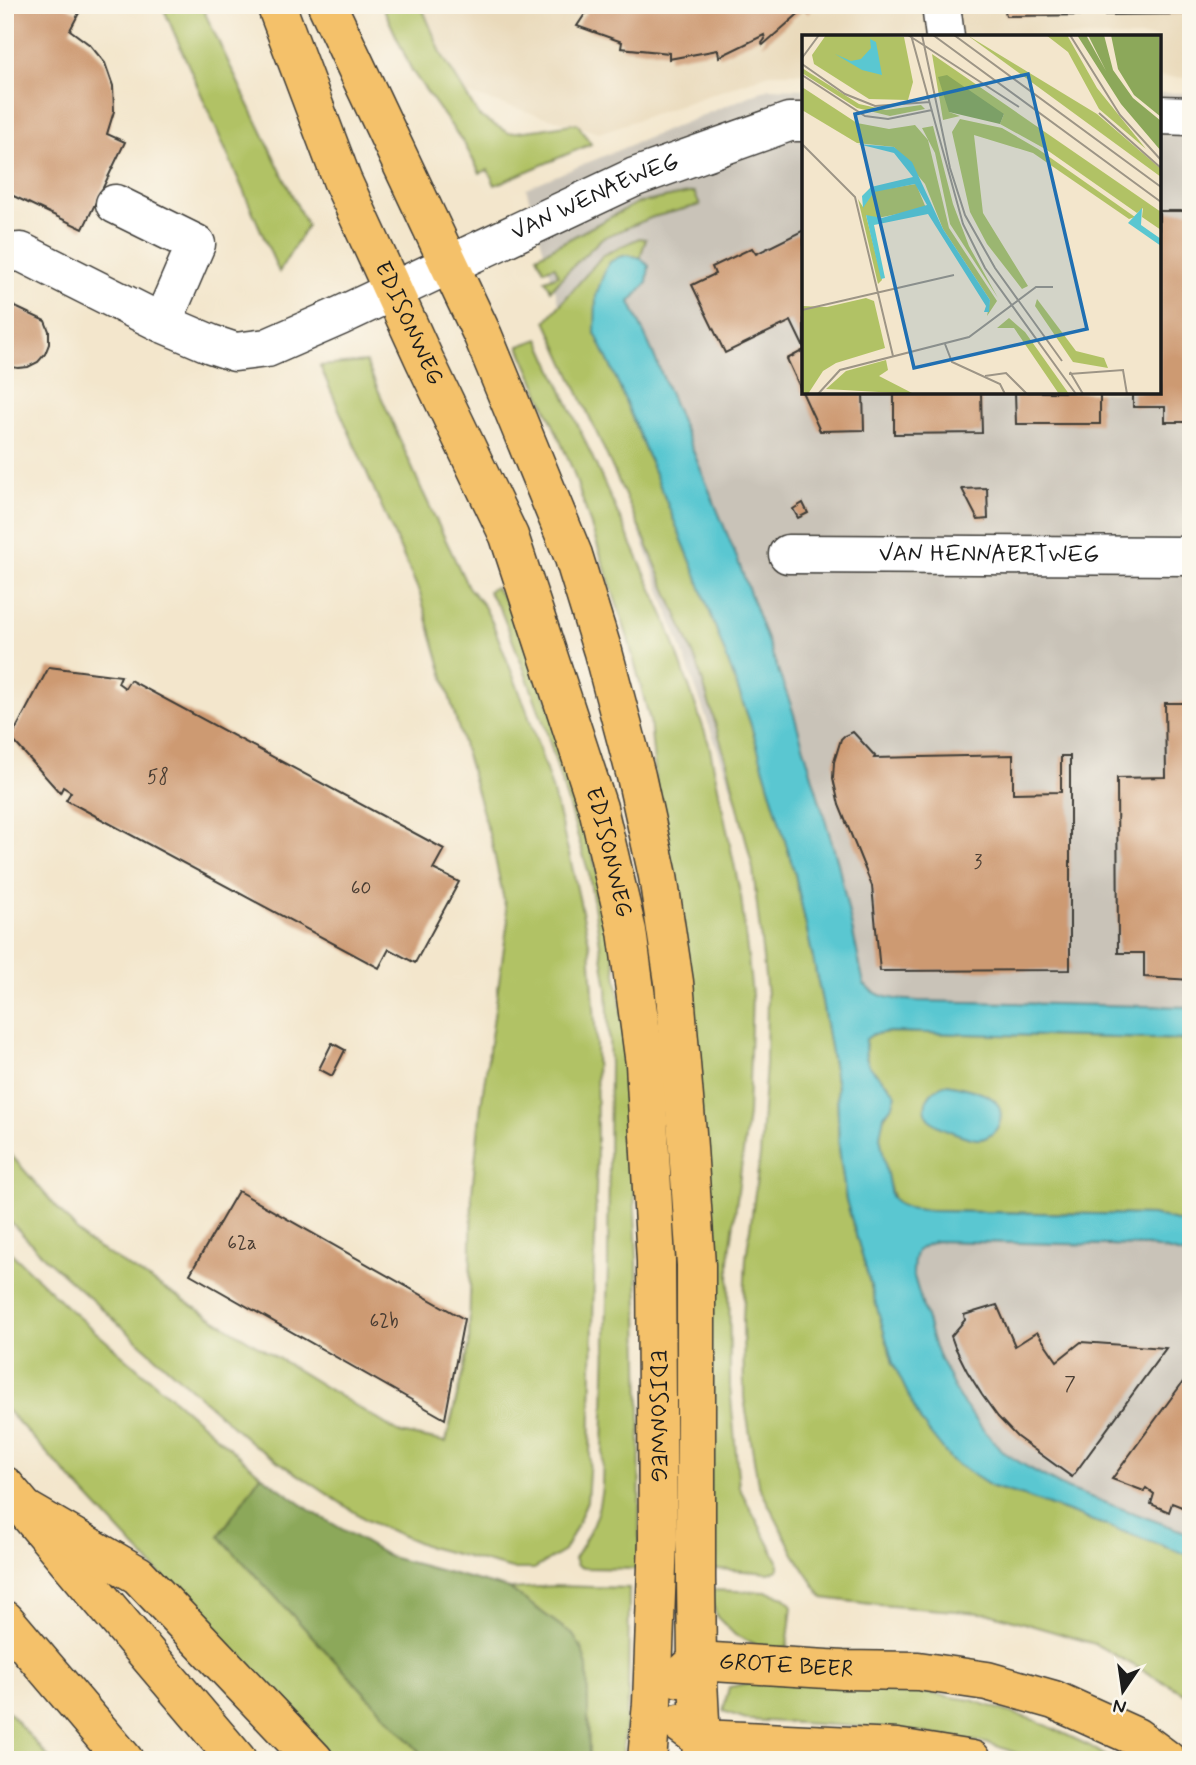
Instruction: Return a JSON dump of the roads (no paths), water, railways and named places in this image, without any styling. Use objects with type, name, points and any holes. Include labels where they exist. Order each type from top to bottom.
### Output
[{"type":"main road","name":"EDISONWEG","points":[[276,5],[342,180],[509,536],[598,808],[627,931],[645,1064],[656,1261],[657,1539],[652,1703],[647,1760]]},
{"type":"main road","name":"EDISONWEG","points":[[327,5],[502,380],[573,555],[603,652],[636,776],[658,876],[674,982],[696,1265],[696,1578],[701,1749]]},
{"type":"main road","points":[[16,1498],[237,1760]]},
{"type":"main road","points":[[16,1498],[138,1575],[314,1760]]},
{"type":"main road","points":[[5,1620],[124,1760]]},
{"type":"main road","name":"GROTE BEER","points":[[652,1703],[697,1661],[843,1670],[918,1671],[988,1681],[1054,1700],[1136,1737],[1167,1760]]},
{"type":"main road","points":[[652,1703],[701,1749],[897,1748],[972,1760]]},
{"type":"street","points":[[941,5],[945,35]]},
{"type":"street","points":[[1161,115],[1191,116]]},
{"type":"street","name":"VAN WENAEWEG","points":[[5,253],[21,252],[162,323],[211,344],[235,352],[267,348],[635,177],[789,122],[802,122]]},
{"type":"street","points":[[115,204],[196,244],[162,323]]},
{"type":"street","name":"VAN HENNAERTWEG","points":[[788,554],[1191,556]]},
{"type":"water","points":[[628,255],[640,258],[649,266],[647,283],[630,302],[737,558],[792,708],[838,863],[864,984],[882,996],[918,1001],[1191,1007],[1191,1040],[890,1032],[873,1034],[866,1039],[865,1050],[869,1065],[896,1095],[884,1116],[880,1136],[891,1196],[898,1204],[907,1208],[932,1211],[1152,1215],[1191,1223],[1191,1256],[1148,1246],[935,1241],[917,1251],[913,1273],[935,1348],[959,1398],[1003,1452],[1066,1488],[1185,1532],[1191,1537],[1191,1556],[992,1487],[952,1461],[921,1422],[893,1363],[846,1200],[839,1148],[837,1087],[795,874],[750,722],[696,574],[595,333],[596,295],[606,268],[610,262]]},
{"type":"water","points":[[947,1084],[978,1092],[994,1100],[1000,1112],[995,1131],[976,1139],[935,1124],[929,1118],[925,1106],[934,1090]]}]
